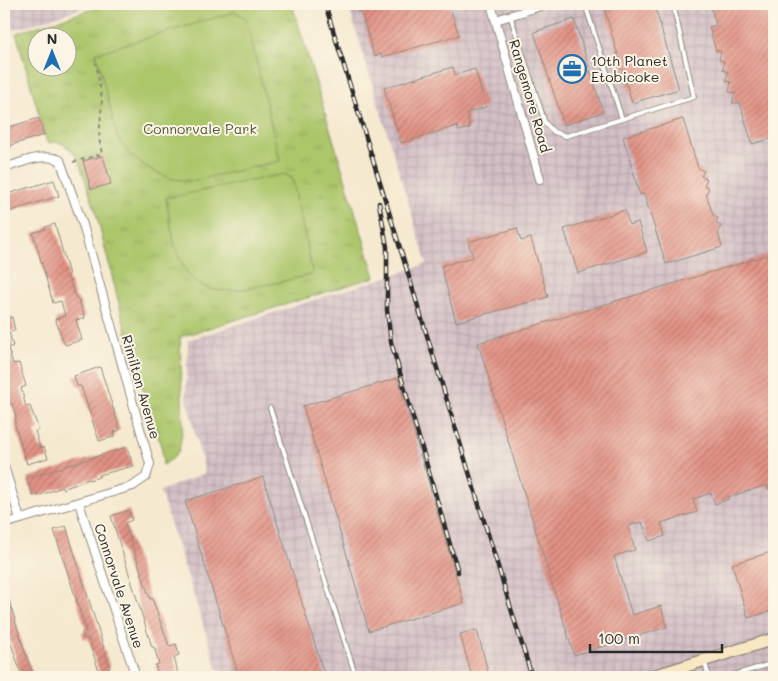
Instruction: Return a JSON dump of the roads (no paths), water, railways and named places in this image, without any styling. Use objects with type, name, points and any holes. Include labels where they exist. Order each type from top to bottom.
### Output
[{"type":"main road","points":[[650,677],[774,639]]},
{"type":"street","name":"Rangemore Road","points":[[491,4],[540,179]]},
{"type":"street","points":[[496,20],[547,4]]},
{"type":"street","name":"Rimilton Avenue","points":[[4,168],[40,157],[53,156],[60,160],[83,225],[150,464],[146,476],[133,486],[4,524]]},
{"type":"street","points":[[4,466],[20,518]]},
{"type":"street","name":"Connorvale Avenue","points":[[79,503],[136,677]]},
{"type":"lane","points":[[585,4],[622,119]]},
{"type":"lane","points":[[510,15],[545,123],[554,132],[566,136],[694,96],[673,4]]},
{"type":"lane","points":[[270,408],[356,677]]},
{"type":"lane","points":[[704,661],[709,677]]},
{"type":"lane","points":[[727,677],[774,663]]},
{"type":"railway","points":[[325,4],[532,677]]},
{"type":"railway","points":[[379,203],[387,247],[387,310],[391,342],[458,572]]},
{"type":"place","name":"10th Planet Etobicoke","points":[[572,69]]},
{"type":"park label","name":"Connorvale Park","points":[[200,129]]}]
